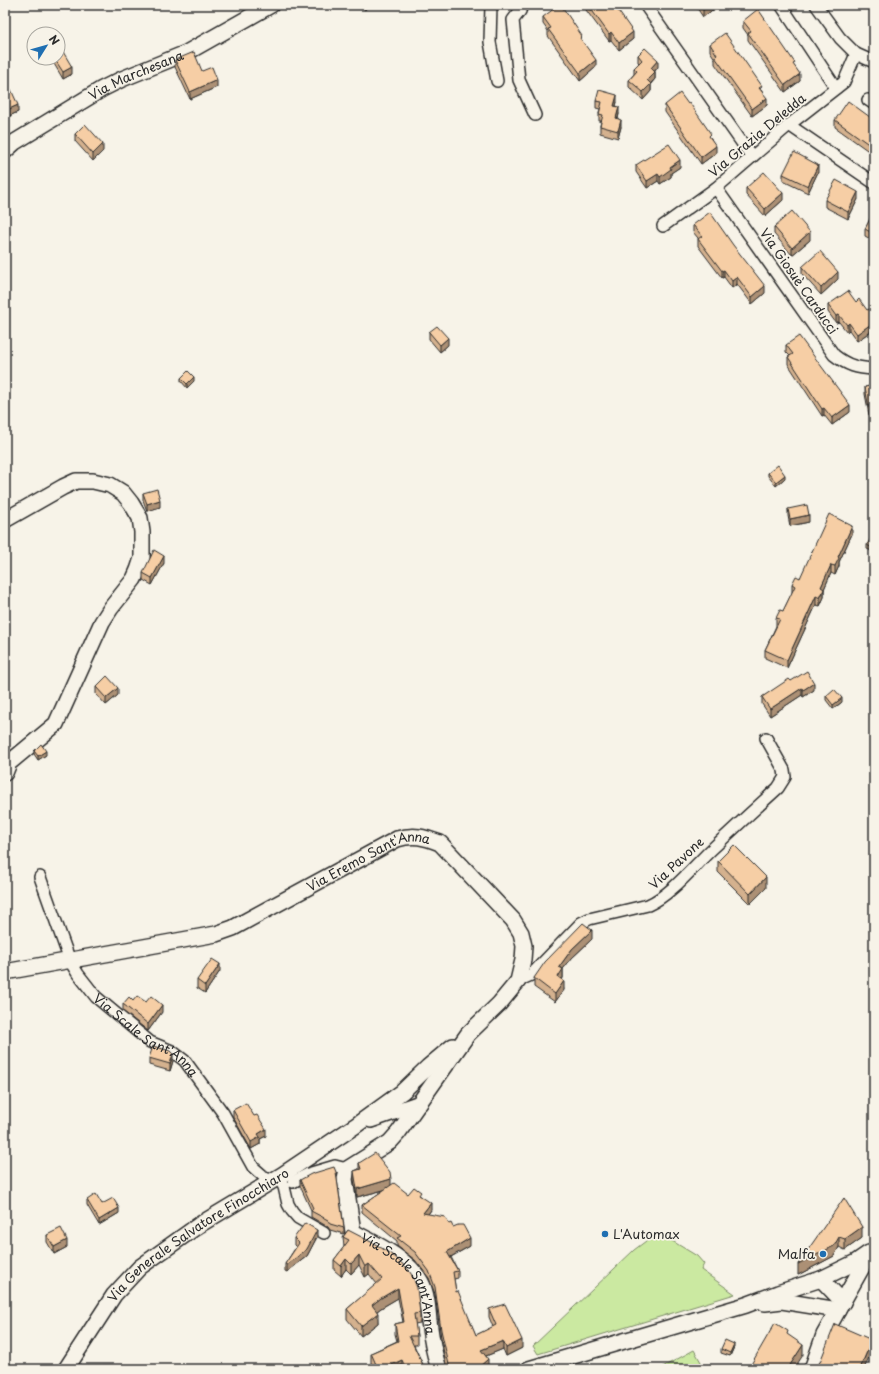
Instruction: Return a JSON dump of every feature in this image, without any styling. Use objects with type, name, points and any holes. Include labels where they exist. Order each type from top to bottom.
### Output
[{"type":"street","name":"Via Marchesana","points":[[5,151],[15,142],[102,89],[186,53],[271,5]]},
{"type":"street","points":[[491,5],[490,42],[497,81]]},
{"type":"street","points":[[522,5],[520,11],[513,20],[519,80],[535,115]]},
{"type":"street","points":[[646,5],[752,157]]},
{"type":"street","points":[[781,5],[836,88]]},
{"type":"street","points":[[816,5],[840,38],[856,54],[874,62]]},
{"type":"street","name":"Via Grazia Deledda","points":[[663,226],[716,188],[789,125],[844,82],[856,54]]},
{"type":"street","points":[[789,125],[874,183]]},
{"type":"street","name":"Via Giosuè Carducci","points":[[716,188],[834,355],[844,363],[854,367],[874,369]]},
{"type":"street","points":[[5,520],[76,480],[93,481],[110,485],[123,493],[140,518],[142,532],[142,558],[134,579],[102,622],[56,724],[9,763],[5,772]]},
{"type":"street","name":"Via Pavone","points":[[518,981],[531,975],[581,922],[648,905],[668,893],[713,848],[778,788],[785,777],[784,770],[766,738]]},
{"type":"street","name":"Via Eremo Sant'Anna","points":[[5,972],[216,934],[234,928],[397,839],[410,836],[429,838],[440,843],[513,920],[521,933],[524,946],[523,960],[518,981],[499,1004],[468,1034],[420,1103],[390,1142],[347,1168]]},
{"type":"street","name":"Via Scale Sant'Anna","points":[[40,878],[70,961],[96,997],[150,1042],[172,1051],[185,1061],[223,1113],[253,1167],[274,1179]]},
{"type":"street","points":[[355,1126],[402,1092],[468,1034]]},
{"type":"street","points":[[355,1126],[420,1103],[409,1092],[402,1092]]},
{"type":"street","name":"Via Generale Salvatore Finocchiaro","points":[[66,1369],[114,1295],[140,1267],[199,1225],[274,1179],[355,1126]]},
{"type":"street","points":[[293,1182],[308,1174],[335,1166],[347,1168]]},
{"type":"street","name":"Via Scale Sant'Anna","points":[[347,1168],[345,1179],[353,1232],[388,1251],[411,1269],[422,1283],[427,1302],[431,1334],[439,1369]]},
{"type":"street","points":[[274,1179],[284,1186],[288,1204],[298,1218],[324,1233]]},
{"type":"street","points":[[529,1369],[746,1304],[821,1279],[856,1262],[872,1250]]},
{"type":"street","points":[[812,1369],[824,1335],[872,1250]]},
{"type":"street","points":[[821,1279],[841,1306]]},
{"type":"street","points":[[746,1304],[782,1301],[841,1306]]},
{"type":"green space","points":[[664,1236],[697,1256],[704,1264],[701,1270],[735,1294],[538,1354],[533,1346],[634,1250],[646,1241]]},
{"type":"green space","points":[[694,1350],[705,1369],[659,1369]]},
{"type":"building","points":[[561,5],[582,36],[580,38],[596,60],[580,73],[548,29],[551,28],[543,17]]},
{"type":"building","points":[[588,5],[614,5],[633,32],[619,43],[611,32],[609,34]]},
{"type":"building","points":[[700,5],[709,5],[703,10]]},
{"type":"building","points":[[758,9],[795,63],[793,64],[800,74],[785,85],[748,33],[751,31],[743,21]]},
{"type":"building","points":[[725,33],[762,86],[759,88],[767,98],[752,109],[715,57],[717,55],[710,44]]},
{"type":"building","points":[[645,48],[658,60],[651,68],[655,72],[647,80],[651,84],[643,92],[629,80],[637,71],[634,68],[642,60],[638,55]]},
{"type":"building","points":[[194,52],[202,71],[212,67],[217,80],[190,92],[175,60]]},
{"type":"building","points":[[66,57],[72,67],[63,72],[59,66],[66,66]]},
{"type":"building","points":[[8,83],[18,105],[9,109],[5,101],[5,85]]},
{"type":"building","points":[[599,90],[617,95],[614,106],[619,107],[616,118],[621,120],[618,131],[600,126],[603,115],[599,114],[602,102],[596,101]]},
{"type":"building","points":[[680,93],[688,104],[689,102],[711,134],[709,136],[716,146],[701,157],[665,105]]},
{"type":"building","points":[[848,101],[874,120],[874,148],[835,120]]},
{"type":"building","points":[[85,124],[103,144],[93,154],[75,134]]},
{"type":"building","points":[[669,144],[680,160],[660,177],[658,174],[647,181],[636,165]]},
{"type":"building","points":[[794,152],[818,165],[808,186],[783,174]]},
{"type":"building","points":[[764,172],[783,193],[765,209],[746,188]]},
{"type":"building","points":[[836,180],[858,192],[848,212],[825,200]]},
{"type":"building","points":[[792,211],[810,232],[792,248],[774,227]]},
{"type":"building","points":[[874,211],[874,234],[865,229]]},
{"type":"building","points":[[710,212],[733,245],[765,286],[752,297],[737,277],[732,281],[724,270],[722,271],[698,239],[702,236],[693,225]]},
{"type":"building","points":[[820,251],[838,272],[821,288],[802,267]]},
{"type":"building","points":[[848,291],[856,302],[859,299],[867,310],[869,309],[874,316],[874,322],[857,334],[849,323],[847,325],[839,315],[836,316],[828,305]]},
{"type":"building","points":[[437,326],[448,338],[440,345],[429,332]]},
{"type":"building","points":[[799,336],[850,405],[832,418],[824,408],[822,409],[788,357],[793,354],[786,345]]},
{"type":"building","points":[[188,371],[194,377],[187,384],[181,378]]},
{"type":"building","points":[[874,385],[874,407],[869,408],[865,387]]},
{"type":"building","points":[[778,465],[785,475],[776,482],[768,473]]},
{"type":"building","points":[[157,489],[160,500],[147,504],[143,493]]},
{"type":"building","points":[[807,505],[809,515],[790,519],[788,509]]},
{"type":"building","points":[[829,514],[852,526],[835,566],[831,565],[821,587],[824,589],[820,598],[816,596],[787,660],[765,650],[780,619],[776,618],[780,610],[783,611],[795,586],[792,584],[796,576],[800,578]]},
{"type":"building","points":[[872,536],[874,537],[874,549],[867,545]]},
{"type":"building","points":[[154,550],[164,556],[152,578],[143,573]]},
{"type":"building","points":[[807,671],[814,683],[803,690],[802,688],[770,709],[762,697],[789,679],[791,681]]},
{"type":"building","points":[[107,676],[118,688],[106,698],[96,687]]},
{"type":"building","points":[[834,689],[842,698],[833,705],[826,696]]},
{"type":"building","points":[[41,744],[46,751],[38,756],[34,751]]},
{"type":"building","points":[[734,845],[766,877],[750,894],[718,861]]},
{"type":"building","points":[[583,923],[592,930],[572,949],[559,967],[563,969],[558,977],[564,981],[555,994],[534,978],[545,962]]},
{"type":"building","points":[[212,959],[220,964],[205,986],[197,980]]},
{"type":"building","points":[[137,996],[146,1002],[151,996],[162,1005],[148,1024],[123,1004],[129,997],[133,1001]]},
{"type":"building","points":[[153,1046],[170,1051],[173,1054],[170,1064],[149,1058]]},
{"type":"building","points":[[246,1103],[254,1116],[257,1115],[266,1129],[258,1134],[260,1137],[251,1142],[233,1110]]},
{"type":"building","points":[[375,1153],[390,1172],[391,1179],[357,1189],[354,1171],[361,1169],[359,1163]]},
{"type":"building","points":[[334,1167],[344,1228],[330,1224],[328,1220],[311,1211],[313,1208],[300,1180],[311,1174]]},
{"type":"building","points":[[394,1183],[408,1194],[414,1187],[421,1192],[419,1195],[431,1203],[423,1213],[445,1217],[449,1224],[451,1223],[453,1227],[463,1225],[470,1238],[447,1252],[458,1271],[453,1272],[456,1292],[458,1291],[476,1335],[496,1325],[489,1309],[505,1304],[522,1340],[506,1348],[503,1341],[481,1350],[488,1359],[479,1367],[481,1369],[450,1369],[441,1330],[435,1287],[429,1271],[415,1252],[397,1238],[401,1236],[362,1205]]},
{"type":"building","points":[[96,1194],[102,1204],[113,1198],[119,1208],[99,1220],[87,1200]]},
{"type":"building","points":[[844,1198],[862,1227],[845,1239],[839,1237],[834,1246],[798,1264]]},
{"type":"building","points":[[305,1223],[317,1230],[307,1249],[287,1265],[285,1264],[299,1243],[294,1238]]},
{"type":"building","points":[[61,1228],[67,1240],[54,1247],[47,1235]]},
{"type":"building","points":[[348,1230],[377,1245],[395,1257],[408,1269],[413,1277],[417,1288],[420,1313],[414,1314],[417,1336],[409,1336],[425,1369],[406,1369],[402,1360],[382,1369],[378,1369],[371,1353],[398,1341],[395,1324],[404,1322],[398,1288],[372,1305],[378,1313],[361,1326],[347,1309],[382,1279],[369,1264],[365,1267],[359,1255],[351,1264],[346,1259],[341,1266],[334,1260],[349,1240],[343,1237]]},
{"type":"building","points":[[775,1323],[788,1331],[787,1334],[803,1345],[790,1365],[795,1369],[749,1368]]},
{"type":"building","points":[[835,1324],[872,1340],[860,1368],[817,1369]]},
{"type":"building","points":[[725,1340],[734,1344],[730,1353],[721,1349]]},
{"type":"place","name":"L'Automax","points":[[605,1234]]},
{"type":"place","name":"Malfa","points":[[823,1254]]}]
